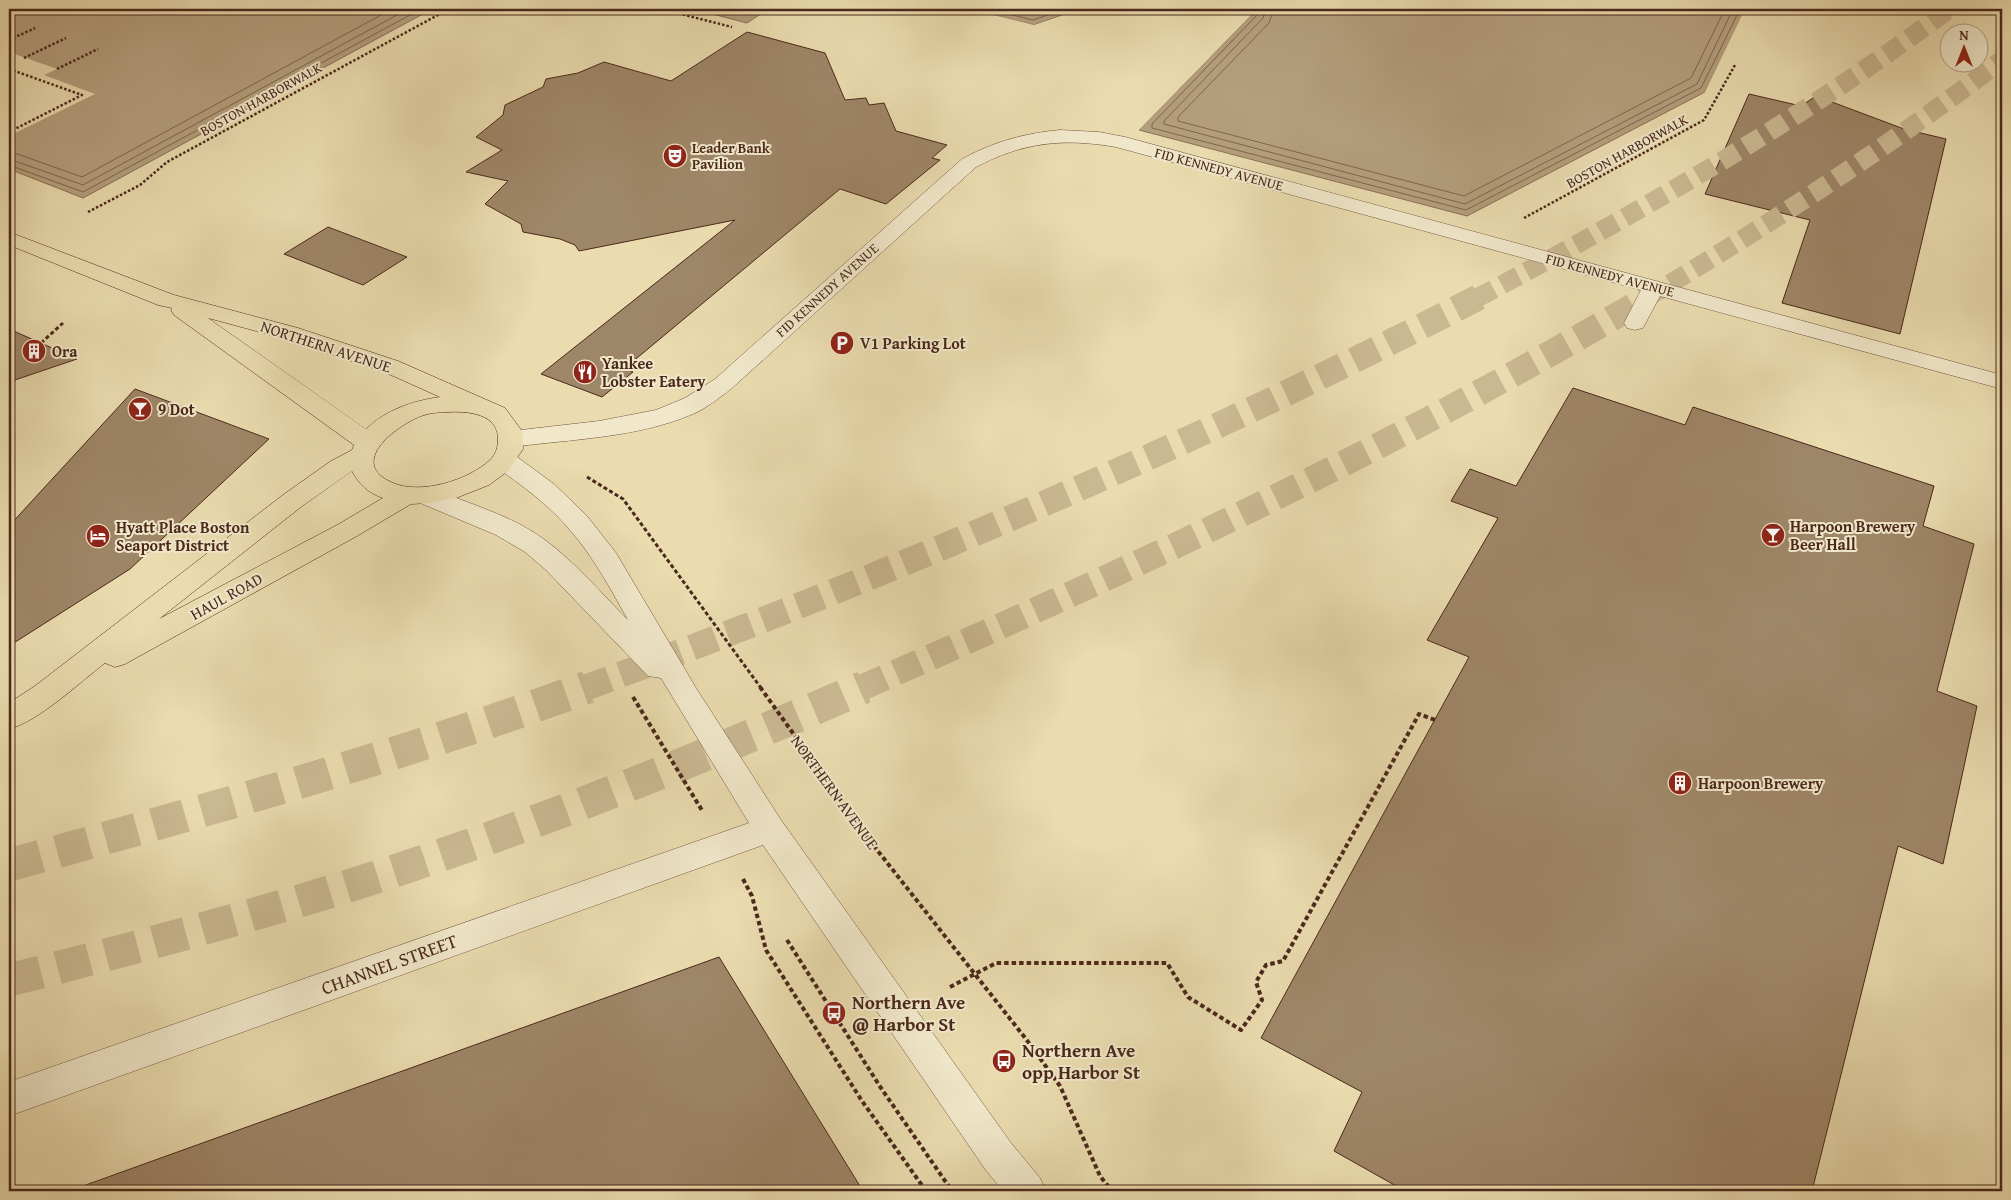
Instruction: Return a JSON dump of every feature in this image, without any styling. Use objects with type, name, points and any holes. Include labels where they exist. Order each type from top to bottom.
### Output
[{"type":"main road","name":"NORTHERN AVENUE","points":[[9,238],[166,300],[290,333],[372,360],[481,406],[496,413],[510,429],[508,449],[490,473],[472,484],[450,492],[416,496],[387,491],[373,484],[365,473],[365,448],[390,422],[414,410],[449,404],[481,406]]},
{"type":"main road","name":"NORTHERN AVENUE","points":[[166,300],[365,448]]},
{"type":"main road","name":"HAUL ROAD","points":[[9,718],[45,694],[292,501],[365,448]]},
{"type":"main road","name":"HAUL ROAD","points":[[45,694],[348,530],[416,496]]},
{"type":"street","name":"FID KENNEDY AVENUE","points":[[508,449],[666,415],[684,408],[723,384],[969,163],[1005,146],[1049,137],[1084,136],[1118,141],[2002,382]]},
{"type":"street","points":[[1635,323],[1654,287]]},
{"type":"street","name":"NORTHERN AVENUE","points":[[508,449],[545,490],[578,522],[607,560],[686,696],[770,829],[998,1156],[1027,1191]]},
{"type":"street","name":"NORTHERN AVENUE","points":[[416,496],[505,529],[534,545],[555,563],[686,696]]},
{"type":"street","name":"CHANNEL STREET","points":[[9,1099],[770,829]]},
{"type":"path","name":"BOSTON HARBORWALK","points":[[88,212],[140,185],[167,162],[448,9]]},
{"type":"path","points":[[661,9],[732,27]]},
{"type":"path","points":[[9,40],[35,28]]},
{"type":"path","points":[[24,58],[66,38]]},
{"type":"path","points":[[56,69],[98,49]]},
{"type":"path","name":"BOSTON HARBORWALK","points":[[1522,220],[1704,120],[1735,65]]},
{"type":"path","points":[[9,69],[82,96],[9,132]]},
{"type":"path","points":[[41,343],[63,323]]},
{"type":"path","name":"NORTHERN AVENUE","points":[[584,475],[622,499],[870,841],[1026,1039],[1060,1086],[1100,1176],[1112,1191]]},
{"type":"path","points":[[631,692],[752,896],[766,950],[862,1101],[926,1191]]},
{"type":"path","points":[[950,987],[996,963],[1167,963],[1188,997],[1242,1030],[1262,1000],[1256,982],[1266,964],[1283,961],[1419,714],[1435,720]]},
{"type":"path","points":[[788,940],[880,1088],[952,1191]]},
{"type":"water","points":[[9,9],[432,9],[83,198],[9,169]]},
{"type":"water","points":[[693,9],[768,9],[747,23]]},
{"type":"water","points":[[977,9],[1079,9],[1034,25],[976,11]]},
{"type":"water","points":[[1257,9],[1746,9],[1705,92],[1467,216],[1139,130]]},
{"type":"pier","points":[[974,9],[1034,25],[1082,9],[1034,28],[975,13]]},
{"type":"pier","points":[[1253,9],[1257,9],[1137,130]]},
{"type":"pier","points":[[1745,9],[1748,9],[1708,93],[1703,96]]},
{"type":"pier","points":[[9,52],[57,69],[44,75],[95,94],[9,136]]},
{"type":"building","name":"Leader Bank Pavilion","points":[[747,32],[825,53],[845,100],[866,98],[869,105],[884,103],[896,131],[947,145],[932,158],[940,160],[886,204],[840,189],[625,368],[633,372],[602,397],[541,374],[735,220],[579,251],[575,245],[560,239],[523,232],[521,224],[485,204],[508,181],[466,172],[502,150],[476,137],[503,115],[505,105],[543,87],[546,79],[578,73],[604,62],[671,81]]},
{"type":"building","points":[[1749,94],[1801,106],[1816,96],[1904,129],[1946,139],[1900,334],[1782,303],[1810,220],[1705,194]]},
{"type":"building","points":[[328,227],[407,257],[363,285],[284,254]]},
{"type":"building","name":"Ora","points":[[9,329],[77,359],[9,382]]},
{"type":"building","name":"Harpoon Brewery","points":[[1573,388],[1685,425],[1693,407],[1934,486],[1923,526],[1974,544],[1937,691],[1977,706],[1943,864],[1898,846],[1812,1191],[1405,1191],[1334,1151],[1362,1092],[1261,1038],[1469,657],[1427,640],[1498,518],[1451,501],[1470,469],[1516,486]]},
{"type":"building","name":"Hyatt Place Boston Seaport District","points":[[135,389],[269,439],[130,569],[9,646],[9,526]]},
{"type":"building","points":[[719,957],[863,1191],[84,1191],[83,1186]]},
{"type":"tunnel","points":[[1477,298],[1659,198],[1778,127],[1893,50],[1949,9]]},
{"type":"tunnel","points":[[1646,298],[1737,242],[1872,154],[2002,60]]},
{"type":"tunnel","points":[[585,688],[812,600],[1038,506],[1260,405],[1479,297]]},
{"type":"tunnel","points":[[861,688],[1162,552],[1359,456],[1457,405],[1648,297]]},
{"type":"tunnel","points":[[9,865],[373,760],[517,713],[588,687]]},
{"type":"tunnel","points":[[9,980],[232,921],[428,860],[679,766],[864,687]]},
{"type":"place","name":"Leader Bank Pavilion","points":[[675,156]]},
{"type":"place","name":"V1 Parking Lot","points":[[842,343]]},
{"type":"place","name":"Ora","points":[[34,351]]},
{"type":"place","name":"Yankee Lobster Eatery","points":[[585,372]]},
{"type":"place","name":"9 Dot","points":[[140,409]]},
{"type":"place","name":"Harpoon Brewery Beer Hall","points":[[1773,535]]},
{"type":"place","name":"Hyatt Place Boston Seaport District","points":[[98,536]]},
{"type":"place","name":"Harpoon Brewery","points":[[1680,783]]},
{"type":"place","name":"Northern Ave @ Harbor St","points":[[834,1013]]},
{"type":"place","name":"Northern Ave opp Harbor St","points":[[1004,1061]]}]
